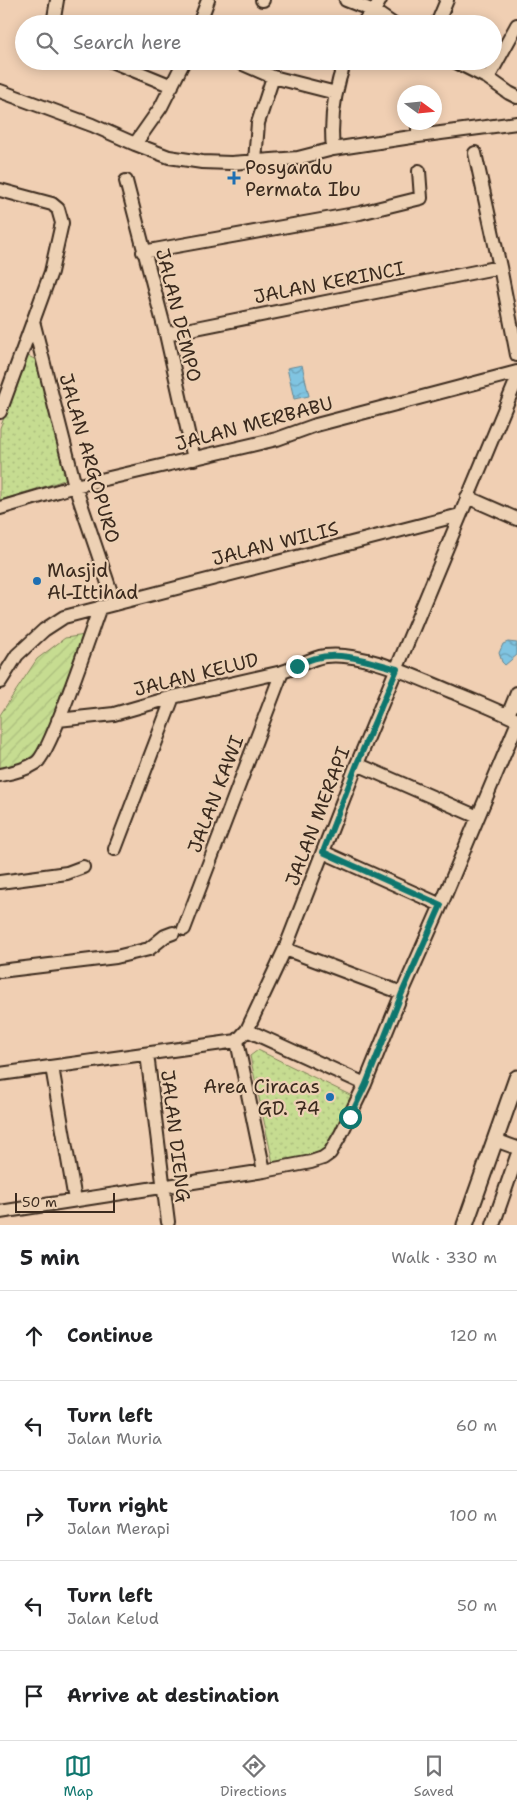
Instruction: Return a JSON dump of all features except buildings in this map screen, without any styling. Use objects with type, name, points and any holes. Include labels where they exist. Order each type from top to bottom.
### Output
[{"type":"street","points":[[54,15],[57,0]]},
{"type":"street","points":[[202,15],[208,0]]},
{"type":"street","points":[[346,0],[377,5],[385,15]]},
{"type":"street","points":[[441,15],[447,0]]},
{"type":"street","points":[[369,15],[377,5]]},
{"type":"street","points":[[502,59],[512,45],[517,25]]},
{"type":"street","points":[[134,70],[172,86]]},
{"type":"street","points":[[135,144],[161,106],[180,70]]},
{"type":"street","points":[[257,70],[273,77],[336,93]]},
{"type":"street","points":[[333,149],[332,126],[336,93],[342,70]]},
{"type":"street","points":[[472,70],[517,97]]},
{"type":"street","points":[[488,78],[494,70]]},
{"type":"street","points":[[255,161],[258,123],[273,77]]},
{"type":"street","points":[[0,91],[92,125],[169,157],[202,162],[231,163],[298,158],[333,149],[517,123]]},
{"type":"street","points":[[418,130],[418,136]]},
{"type":"street","points":[[474,153],[500,267],[517,355]]},
{"type":"street","points":[[143,252],[360,213],[422,198],[418,172]]},
{"type":"street","name":"JALAN DEMPO","points":[[126,181],[143,252],[166,334],[194,459]]},
{"type":"street","points":[[0,190],[52,204],[60,215],[61,230],[52,272],[0,412]]},
{"type":"street","name":"JALAN KERINCI","points":[[166,334],[500,267]]},
{"type":"street","name":"JALAN ARGOPURO","points":[[33,321],[75,486],[115,604]]},
{"type":"street","name":"JALAN MERBABU","points":[[0,508],[75,486],[277,439],[316,425],[517,372]]},
{"type":"street","name":"JALAN MERAPI","points":[[237,1041],[246,1030],[285,949],[357,764],[517,379]]},
{"type":"street","points":[[467,497],[517,519]]},
{"type":"street","name":"JALAN WILIS","points":[[0,682],[17,655],[44,630],[64,617],[460,515]]},
{"type":"street","points":[[0,775],[37,762],[46,749],[100,607]]},
{"type":"street","name":"JALAN KELUD","points":[[58,720],[114,714],[173,697],[294,669],[306,661],[324,656],[362,658],[397,669],[514,720]]},
{"type":"street","name":"JALAN KAWI","points":[[0,971],[116,957],[149,949],[166,936],[178,931],[282,672]]},
{"type":"street","points":[[0,1212],[264,1171],[311,1162],[323,1158],[330,1153],[366,1084],[402,993],[478,817],[514,720],[517,693]]},
{"type":"street","points":[[115,849],[173,697]]},
{"type":"street","points":[[357,764],[478,817]]},
{"type":"street","points":[[323,852],[441,905]]},
{"type":"street","points":[[0,882],[67,873],[83,867]]},
{"type":"street","points":[[285,949],[402,993]]},
{"type":"street","points":[[246,1030],[366,1084]]},
{"type":"street","points":[[0,1074],[237,1041],[264,1171]]},
{"type":"street","name":"JALAN DIENG","points":[[147,1054],[168,1222]]},
{"type":"street","points":[[52,1067],[75,1200]]},
{"type":"street","points":[[465,1225],[517,1078]]},
{"type":"street","points":[[495,1140],[517,1148]]},
{"type":"street","points":[[493,1225],[517,1156]]},
{"type":"green space","points":[[28,356],[45,364],[76,475],[0,501],[0,428]]},
{"type":"green space","points":[[92,634],[40,765],[0,776],[0,715],[37,659],[65,638]]},
{"type":"green space","points":[[258,1050],[352,1096],[342,1119],[328,1143],[313,1156],[290,1162],[273,1163],[250,1056]]},
{"type":"water","points":[[302,365],[309,396],[294,399],[287,368]]},
{"type":"water","points":[[508,642],[517,643],[517,655],[505,665],[499,653],[503,644]]},
{"type":"place","name":"Posyandu Permata Ibu","points":[[234,178]]},
{"type":"place","name":"Masjid Al-Ittihad","points":[[37,581]]},
{"type":"place","name":"Area Ciracas GD. 74","points":[[330,1097]]},
{"type":"route","points":[[297,666],[306,661],[324,656],[341,656],[362,658],[376,664],[397,669],[323,852],[441,905],[402,993],[366,1084],[350,1117]]}]
